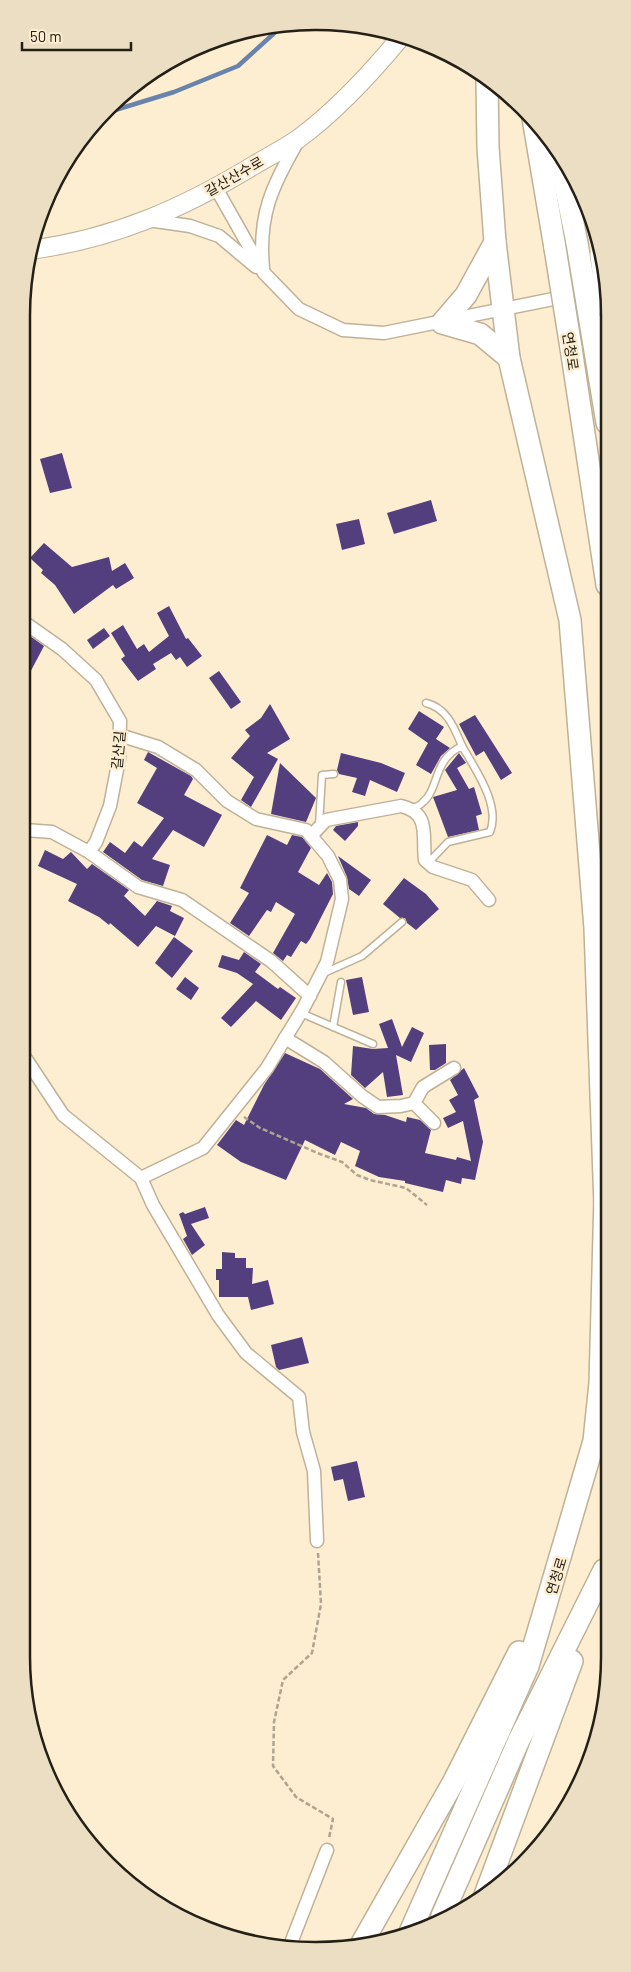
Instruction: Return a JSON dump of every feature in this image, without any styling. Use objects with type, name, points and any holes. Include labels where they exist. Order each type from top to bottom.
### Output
[{"type":"highway","points":[[487,88],[488,146],[495,242],[509,358],[570,620],[595,928],[601,1094]]},
{"type":"highway","name":"연청로","points":[[536,134],[571,348],[601,551]]},
{"type":"highway","name":"연청로","points":[[563,172],[577,242],[601,387]]},
{"type":"highway","points":[[495,242],[466,295],[442,323],[480,334],[509,358]]},
{"type":"highway","name":"연청로","points":[[413,1925],[528,1666],[594,1441],[600,1383],[601,1347]]},
{"type":"highway","points":[[365,1938],[454,1780],[502,1688],[558,1568]]},
{"type":"highway","points":[[444,1912],[519,1740],[601,1576]]},
{"type":"highway","points":[[490,1883],[601,1578]]},
{"type":"main road","name":"갈산산수로","points":[[38,248],[108,235],[148,220],[216,188],[299,138],[368,77],[397,42]]},
{"type":"street","points":[[264,273],[261,248],[264,215],[283,166],[299,138]]},
{"type":"street","points":[[216,188],[264,273]]},
{"type":"street","points":[[148,220],[190,226],[219,236],[264,273],[299,309],[343,330],[384,333],[600,290]]},
{"type":"street","name":"갈산길","points":[[30,626],[62,649],[96,680],[120,721],[119,759],[110,806],[96,842],[89,852]]},
{"type":"street","points":[[119,735],[158,747],[196,770],[227,802],[256,819],[315,832],[340,880],[342,899],[327,962],[301,1012],[267,1068],[203,1148],[141,1178]]},
{"type":"street","points":[[315,832],[326,820],[401,806],[412,808],[421,818],[423,824],[425,860],[433,867],[472,880],[489,900]]},
{"type":"street","points":[[30,830],[52,832],[89,852],[138,887],[182,900],[271,961],[310,996]]},
{"type":"street","points":[[285,1038],[324,1062],[362,1096],[378,1107],[401,1106],[414,1103],[423,1087],[454,1068]]},
{"type":"street","points":[[30,1065],[63,1115],[141,1178],[153,1205],[218,1315],[246,1353],[299,1397],[303,1432],[314,1471],[317,1541]]},
{"type":"street","points":[[414,1103],[434,1123]]},
{"type":"street","points":[[316,1516],[317,1541]]},
{"type":"street","points":[[292,1941],[326,1850]]},
{"type":"lane","points":[[426,703],[438,706],[451,721],[486,793],[492,810],[493,824],[490,832],[448,842],[428,863]]},
{"type":"lane","points":[[412,808],[422,804],[431,791],[438,769],[453,750],[462,746]]},
{"type":"lane","points":[[315,832],[322,775],[334,774]]},
{"type":"lane","points":[[320,975],[362,956],[402,922]]},
{"type":"lane","points":[[334,1027],[341,982]]},
{"type":"lane","points":[[301,1012],[373,1044]]},
{"type":"path","points":[[235,1110],[260,1128],[342,1162],[357,1175],[406,1188],[427,1204]]},
{"type":"path","points":[[317,1541],[321,1604],[312,1653],[282,1680],[274,1722],[273,1766],[296,1797],[333,1819],[326,1850]]},
{"type":"building","points":[[62,453],[72,488],[50,493],[40,459]]},
{"type":"building","points":[[431,500],[437,521],[394,534],[387,513]]},
{"type":"building","points":[[359,519],[365,544],[342,550],[336,524]]},
{"type":"building","points":[[44,543],[72,567],[109,557],[112,571],[125,563],[134,578],[116,589],[113,585],[74,614],[55,585],[41,573],[43,570],[30,558]]},
{"type":"building","points":[[169,606],[186,639],[188,638],[202,656],[187,667],[180,657],[176,660],[171,653],[153,664],[156,669],[138,681],[121,659],[125,656],[111,633],[123,625],[137,649],[144,644],[149,652],[169,636],[157,613]]},
{"type":"building","points":[[104,628],[110,636],[93,649],[87,640]]},
{"type":"building","points":[[30,636],[44,646],[30,673]]},
{"type":"building","points":[[219,671],[241,702],[231,709],[209,678]]},
{"type":"building","points":[[270,704],[290,739],[267,753],[278,759],[251,807],[241,800],[254,777],[231,758],[250,736],[245,730],[261,718]]},
{"type":"building","points":[[419,711],[444,727],[436,739],[450,748],[441,756],[431,774],[416,765],[428,743],[408,729]]},
{"type":"building","points":[[475,715],[512,773],[501,780],[484,751],[476,756],[459,724]]},
{"type":"building","points":[[148,752],[191,776],[193,779],[184,795],[222,815],[204,847],[173,830],[152,859],[170,865],[163,886],[142,880],[103,852],[110,842],[125,853],[134,841],[142,847],[164,818],[137,803],[157,768],[144,760]]},
{"type":"building","points":[[341,753],[381,763],[405,773],[397,792],[370,780],[365,796],[352,792],[357,778],[339,774],[337,770]]},
{"type":"building","points":[[459,753],[466,763],[457,768],[469,789],[474,787],[482,814],[476,816],[479,830],[448,837],[433,797],[457,790],[445,770]]},
{"type":"building","points":[[280,763],[316,798],[306,822],[271,814]]},
{"type":"building","points":[[358,822],[358,826],[345,841],[333,830],[336,826]]},
{"type":"building","points":[[267,835],[287,845],[292,835],[302,837],[311,848],[298,872],[319,885],[327,873],[332,882],[333,894],[310,939],[306,944],[301,941],[291,957],[287,955],[283,961],[273,953],[295,914],[276,902],[271,912],[267,910],[249,936],[230,923],[249,893],[240,888]]},
{"type":"building","points":[[45,850],[63,859],[71,852],[87,869],[92,864],[129,890],[124,896],[145,916],[157,901],[172,906],[170,911],[184,918],[175,936],[156,926],[138,947],[110,923],[109,925],[99,917],[68,901],[77,884],[38,866]]},
{"type":"building","points":[[338,856],[371,880],[359,896],[349,889],[347,877]]},
{"type":"building","points":[[404,878],[426,894],[439,909],[416,930],[407,923],[405,918],[400,918],[383,904]]},
{"type":"building","points":[[174,937],[193,951],[172,978],[155,963]]},
{"type":"building","points":[[244,952],[261,964],[255,972],[278,989],[280,987],[296,998],[281,1020],[256,1001],[231,1027],[221,1018],[253,984],[237,973],[218,967],[222,955],[239,960]]},
{"type":"building","points":[[185,977],[199,988],[191,1000],[176,989]]},
{"type":"building","points":[[362,977],[369,1012],[353,1015],[346,980]]},
{"type":"building","points":[[392,1019],[402,1047],[412,1027],[424,1033],[411,1062],[396,1055],[403,1095],[387,1097],[383,1072],[365,1088],[351,1075],[353,1046],[373,1049],[388,1048],[379,1024]]},
{"type":"building","points":[[446,1044],[446,1063],[435,1070],[430,1070],[429,1045]]},
{"type":"building","points":[[285,1053],[320,1069],[353,1099],[344,1104],[366,1108],[374,1114],[385,1115],[406,1122],[407,1117],[420,1120],[431,1130],[425,1153],[456,1160],[457,1157],[471,1161],[463,1121],[448,1128],[443,1118],[456,1112],[449,1100],[458,1095],[450,1080],[464,1068],[479,1097],[474,1100],[483,1142],[475,1180],[462,1178],[461,1184],[446,1180],[443,1192],[405,1183],[405,1181],[379,1177],[355,1166],[360,1151],[341,1142],[335,1155],[305,1140],[286,1180],[241,1162],[217,1145],[236,1120],[244,1125],[264,1085]]},
{"type":"building","points":[[205,1207],[209,1218],[191,1224],[205,1245],[192,1255],[183,1239],[187,1236],[179,1214],[183,1212],[185,1214]]},
{"type":"building","points":[[222,1252],[235,1253],[235,1258],[246,1258],[246,1268],[253,1268],[252,1284],[268,1280],[274,1304],[251,1310],[248,1297],[219,1297],[219,1280],[216,1280],[216,1269],[222,1269]]},
{"type":"building","points":[[302,1337],[309,1363],[279,1370],[276,1367],[271,1345]]},
{"type":"building","points":[[357,1461],[365,1497],[348,1501],[343,1479],[334,1481],[331,1467]]},
{"type":"waterway","points":[[119,109],[174,92],[238,66],[275,33]]}]
